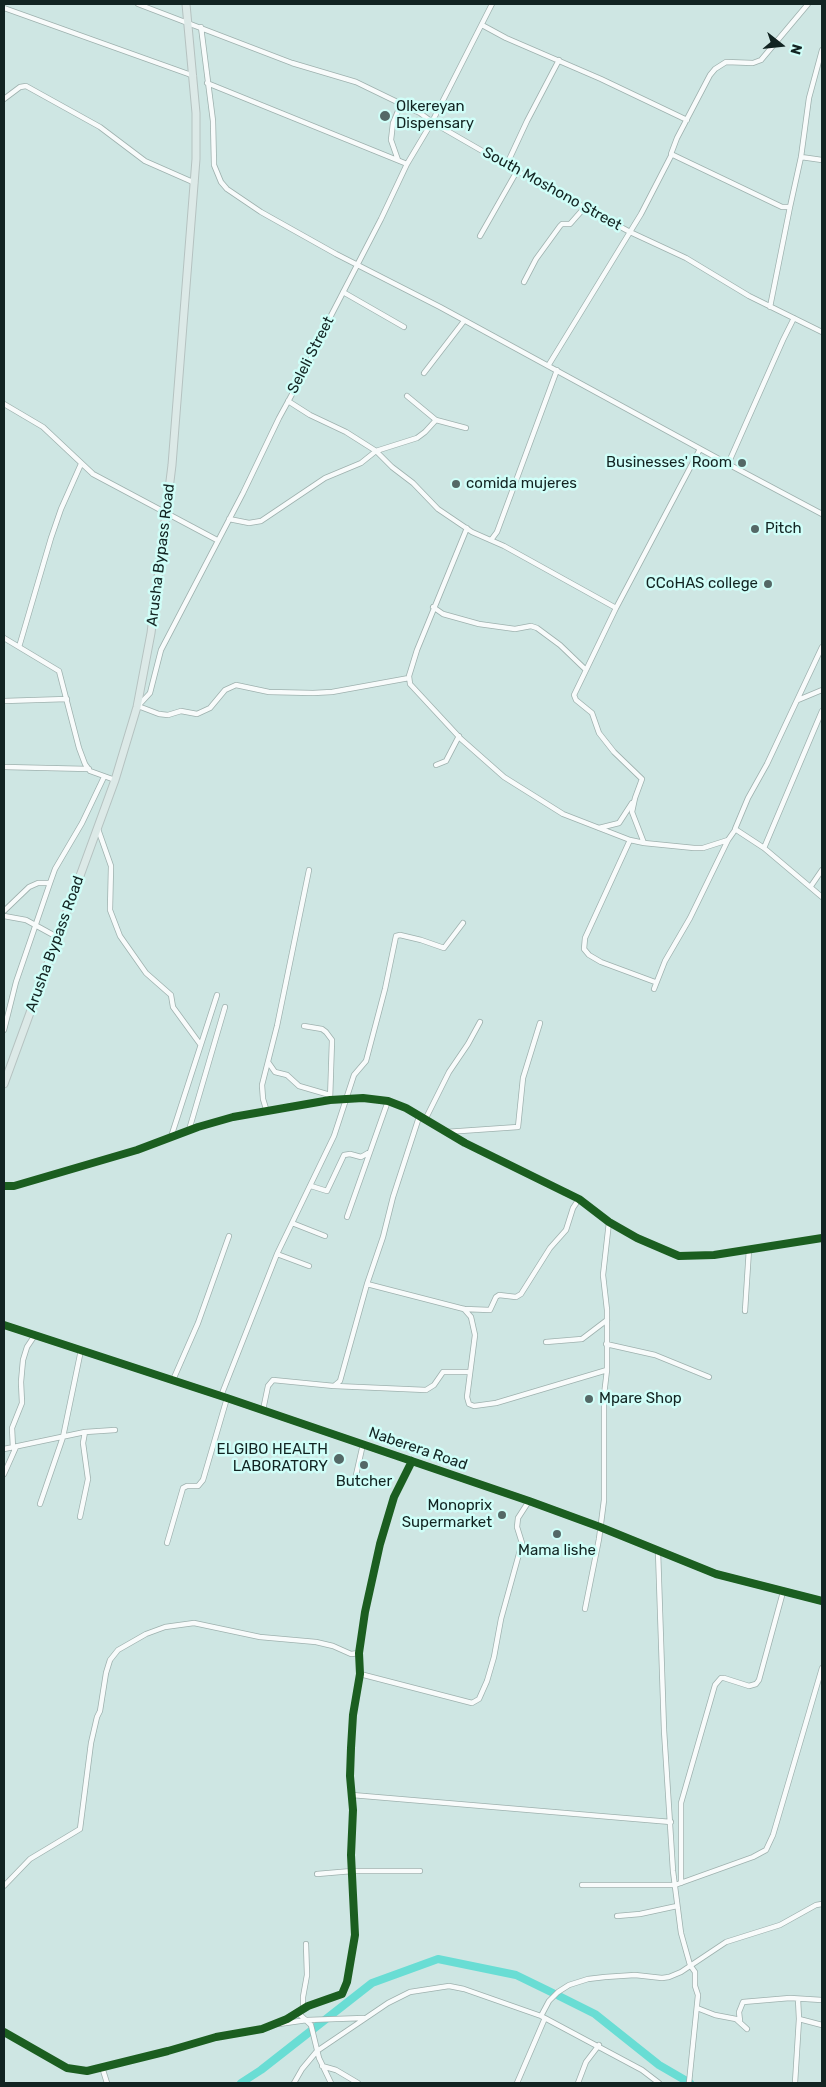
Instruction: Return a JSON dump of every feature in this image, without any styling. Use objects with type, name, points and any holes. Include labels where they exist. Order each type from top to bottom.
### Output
[{"type":"main road","name":"Arusha Bypass Road","points":[[4,1084],[7,1063],[57,938],[115,780],[137,706],[154,618],[174,449],[197,137],[194,76],[186,4]]},
{"type":"street","name":"South Moshono Street","points":[[138,4],[306,68],[356,82],[424,115],[432,122],[517,171],[630,232],[686,258],[770,307],[822,332]]},
{"type":"street","name":"Seleli Street","points":[[137,706],[150,693],[161,650],[288,401],[308,367],[322,333],[407,164],[432,122],[492,4]]},
{"type":"street","points":[[548,366],[649,200],[672,154],[671,150],[710,75],[715,69],[726,62],[753,63],[761,60],[808,4]]},
{"type":"street","points":[[4,8],[194,76]]},
{"type":"street","points":[[482,25],[506,38],[559,60],[687,120]]},
{"type":"street","points":[[201,27],[212,121],[214,165],[224,186],[262,212],[822,514]]},
{"type":"street","points":[[770,307],[801,157],[809,98],[822,50]]},
{"type":"street","points":[[507,164],[559,60]]},
{"type":"street","points":[[207,83],[407,164]]},
{"type":"street","points":[[4,99],[20,87],[26,86],[100,127],[146,161],[194,183]]},
{"type":"street","points":[[398,160],[390,140],[393,123],[401,104]]},
{"type":"street","points":[[672,154],[782,206],[790,207]]},
{"type":"street","points":[[801,157],[822,160]]},
{"type":"street","points":[[480,236],[517,171]]},
{"type":"street","points":[[524,282],[536,259],[560,226],[562,224],[570,224],[585,207]]},
{"type":"street","points":[[343,292],[404,327]]},
{"type":"street","points":[[728,464],[794,318]]},
{"type":"street","points":[[424,372],[464,321]]},
{"type":"street","points":[[491,540],[498,529],[557,370]]},
{"type":"street","points":[[407,396],[436,420],[466,428]]},
{"type":"street","points":[[288,401],[310,415],[346,432],[376,451],[392,467],[414,483],[438,509],[474,534],[491,540],[616,608]]},
{"type":"street","points":[[4,404],[42,427],[93,474],[217,540]]},
{"type":"street","points":[[229,519],[249,523],[260,522],[325,478],[361,463],[376,451],[417,438],[436,420]]},
{"type":"street","points":[[598,828],[622,821],[642,783],[640,776],[614,752],[599,733],[589,709],[575,699],[575,693],[616,608],[700,449]]},
{"type":"street","points":[[20,647],[61,508],[81,464]]},
{"type":"street","points":[[467,528],[417,650],[409,678],[410,684],[459,736],[513,785],[563,814],[630,840],[644,843],[703,848],[728,840]]},
{"type":"street","points":[[434,606],[443,614],[479,624],[515,629],[531,626],[537,628],[560,645],[586,670]]},
{"type":"street","points":[[4,638],[59,671],[79,748],[89,769]]},
{"type":"street","points":[[654,989],[655,982],[690,918],[728,840],[735,830],[748,798],[768,764],[822,647]]},
{"type":"street","points":[[137,706],[159,714],[181,711],[197,714],[210,708],[225,690],[236,685],[269,692],[313,693],[332,692],[409,678]]},
{"type":"street","points":[[798,700],[822,690]]},
{"type":"street","points":[[4,701],[66,699]]},
{"type":"street","points":[[764,848],[822,711]]},
{"type":"street","points":[[436,765],[446,761],[459,736]]},
{"type":"street","points":[[4,765],[89,769],[115,780]]},
{"type":"street","points":[[4,1030],[16,982],[50,882],[59,862],[82,823],[104,776]]},
{"type":"street","points":[[635,798],[632,812],[644,843]]},
{"type":"street","points":[[98,828],[111,866],[110,910],[120,936],[146,973],[170,995],[174,1007],[200,1044]]},
{"type":"street","points":[[735,830],[764,848],[822,897]]},
{"type":"street","points":[[630,840],[585,938],[584,949],[589,955],[601,962],[655,982]]},
{"type":"street","points":[[266,1112],[262,1092],[309,870]]},
{"type":"street","points":[[811,886],[822,870]]},
{"type":"street","points":[[4,911],[29,887],[38,883],[50,882]]},
{"type":"street","points":[[4,916],[26,920],[57,938]]},
{"type":"street","points":[[167,1544],[183,1488],[198,1486],[203,1480],[224,1397],[277,1254],[337,1129],[354,1075],[366,1061],[385,989],[396,936],[400,935],[421,940],[444,948],[464,923]]},
{"type":"street","points":[[171,1137],[217,995]]},
{"type":"street","points":[[190,1130],[225,1007]]},
{"type":"street","points":[[425,1120],[448,1072],[468,1044],[480,1022]]},
{"type":"street","points":[[444,1132],[518,1127],[524,1078],[540,1023]]},
{"type":"street","points":[[304,1026],[322,1029],[332,1040],[330,1098]]},
{"type":"street","points":[[268,1062],[275,1072],[285,1074],[299,1086],[330,1098]]},
{"type":"street","points":[[4,1186],[14,1186],[137,1150],[190,1130],[233,1117],[330,1098],[347,1098],[388,1101],[406,1108],[444,1132],[579,1199],[609,1222],[637,1238],[679,1256],[714,1255],[822,1238]]},
{"type":"street","points":[[347,1217],[388,1101]]},
{"type":"street","points":[[335,1386],[340,1381],[367,1284],[419,1117]]},
{"type":"street","points":[[311,1186],[327,1191],[344,1155],[350,1154],[361,1157],[370,1152]]},
{"type":"street","points":[[367,1284],[464,1308],[490,1310],[496,1297],[516,1297],[521,1294],[550,1248],[566,1230],[573,1208],[579,1199]]},
{"type":"street","points":[[585,1609],[604,1500],[604,1395],[607,1370],[607,1320],[603,1275],[609,1222]]},
{"type":"street","points":[[292,1223],[325,1236]]},
{"type":"street","points":[[173,1380],[198,1323],[229,1236]]},
{"type":"street","points":[[745,1311],[750,1249]]},
{"type":"street","points":[[277,1254],[309,1266]]},
{"type":"street","points":[[464,1308],[471,1317],[475,1335],[467,1401],[469,1404],[474,1406],[508,1400],[607,1370]]},
{"type":"street","points":[[546,1342],[582,1339],[607,1320]]},
{"type":"street","name":"Naberera Road","points":[[4,1325],[263,1410],[529,1501],[600,1527],[716,1574],[822,1601]]},
{"type":"street","points":[[4,1474],[15,1447],[12,1428],[22,1402],[23,1360],[27,1346],[35,1335]]},
{"type":"street","points":[[606,1344],[655,1355],[709,1377]]},
{"type":"street","points":[[40,1504],[63,1438],[81,1350]]},
{"type":"street","points":[[263,1410],[268,1386],[273,1380],[335,1386],[426,1390],[434,1385],[443,1372],[470,1372]]},
{"type":"street","points":[[4,1449],[85,1432],[115,1430]]},
{"type":"street","points":[[80,1517],[88,1479],[83,1443],[85,1432]]},
{"type":"street","points":[[354,1484],[363,1444]]},
{"type":"street","points":[[4,2032],[67,2068],[87,2071],[216,2037],[262,2029],[303,2008],[342,1994],[348,1982],[355,1935],[350,1776],[352,1725],[360,1674],[359,1653],[365,1612],[380,1544],[394,1497],[412,1461]]},
{"type":"street","points":[[360,1674],[472,1703],[479,1699],[494,1657],[501,1619],[522,1542],[517,1527],[518,1518],[529,1501]]},
{"type":"street","points":[[658,1552],[664,1730],[678,1884]]},
{"type":"street","points":[[689,2083],[691,2044],[697,2008],[696,1976],[690,1966],[680,1933],[677,1906],[680,1803],[715,1685],[721,1678],[749,1686],[756,1684],[759,1680],[783,1592]]},
{"type":"street","points":[[4,1886],[30,1859],[80,1829],[91,1743],[100,1711],[106,1673],[110,1660],[118,1650],[146,1634],[165,1626],[194,1623],[260,1637],[316,1642],[333,1646],[351,1654],[359,1653]]},
{"type":"street","points":[[582,1885],[678,1884],[753,1857],[766,1850],[773,1835],[822,1668]]},
{"type":"street","points":[[352,1795],[671,1822]]},
{"type":"street","points":[[317,1874],[352,1870],[420,1871]]},
{"type":"street","points":[[517,2083],[550,2001],[558,1992],[569,1985],[588,1979],[605,1977],[635,1975],[662,1978],[681,1972],[726,1942],[780,1925],[816,1905],[822,1904]]},
{"type":"street","points":[[618,1916],[640,1914],[677,1906]]},
{"type":"street","points":[[303,2008],[307,1975],[306,1944]]},
{"type":"street","points":[[294,2083],[316,2051],[398,1996],[410,1992],[449,1986],[464,1989],[543,2017],[599,2045],[642,2070],[659,2083]]},
{"type":"street","points":[[747,2030],[740,2021],[739,2012],[743,2002],[773,1999],[822,2000]]},
{"type":"street","points":[[795,2083],[799,2019],[798,1999]]},
{"type":"street","points":[[697,2008],[740,2021]]},
{"type":"street","points":[[297,2012],[307,2020],[313,2031],[316,2051],[331,2083]]},
{"type":"street","points":[[275,2024],[307,2020],[365,2018]]},
{"type":"street","points":[[799,2019],[822,2025]]},
{"type":"street","points":[[578,2083],[586,2062],[599,2045]]},
{"type":"street","points":[[322,2066],[336,2070],[358,2083]]},
{"type":"street","points":[[102,2067],[107,2083]]},
{"type":"waterway","points":[[241,2083],[261,2070],[372,1983],[438,1959],[516,1975],[553,1993]]},
{"type":"waterway","points":[[559,1996],[595,2014],[659,2065],[690,2083]]},
{"type":"cycle path","points":[[4,1186],[14,1186],[137,1150],[198,1127],[233,1117],[330,1100],[363,1098],[388,1101],[406,1108],[465,1143],[579,1199],[609,1222],[637,1238],[679,1256],[714,1255],[822,1238]]},
{"type":"cycle path","points":[[4,1325],[227,1398],[529,1501],[600,1527],[716,1574],[822,1601]]},
{"type":"cycle path","points":[[4,2032],[67,2068],[87,2071],[216,2037],[262,2029],[287,2019],[308,2006],[342,1994],[347,1982],[355,1935],[351,1855],[353,1810],[350,1776],[353,1715],[360,1674],[359,1653],[365,1612],[380,1544],[394,1497],[412,1461]]},
{"type":"place","name":"Olkereyan Dispensary","points":[[385,116]]},
{"type":"place","name":"Businesses' Room","points":[[742,463]]},
{"type":"place","name":"comida mujeres","points":[[456,484]]},
{"type":"place","name":"Pitch","points":[[755,529]]},
{"type":"place","name":"CCoHAS college","points":[[768,584]]},
{"type":"place","name":"Mpare Shop","points":[[589,1399]]},
{"type":"place","name":"ELGIBO HEALTH LABORATORY","points":[[339,1459]]},
{"type":"place","name":"Butcher","points":[[364,1465]]},
{"type":"place","name":"Monoprix Supermarket","points":[[502,1515]]},
{"type":"place","name":"Mama lishe","points":[[557,1534]]}]
